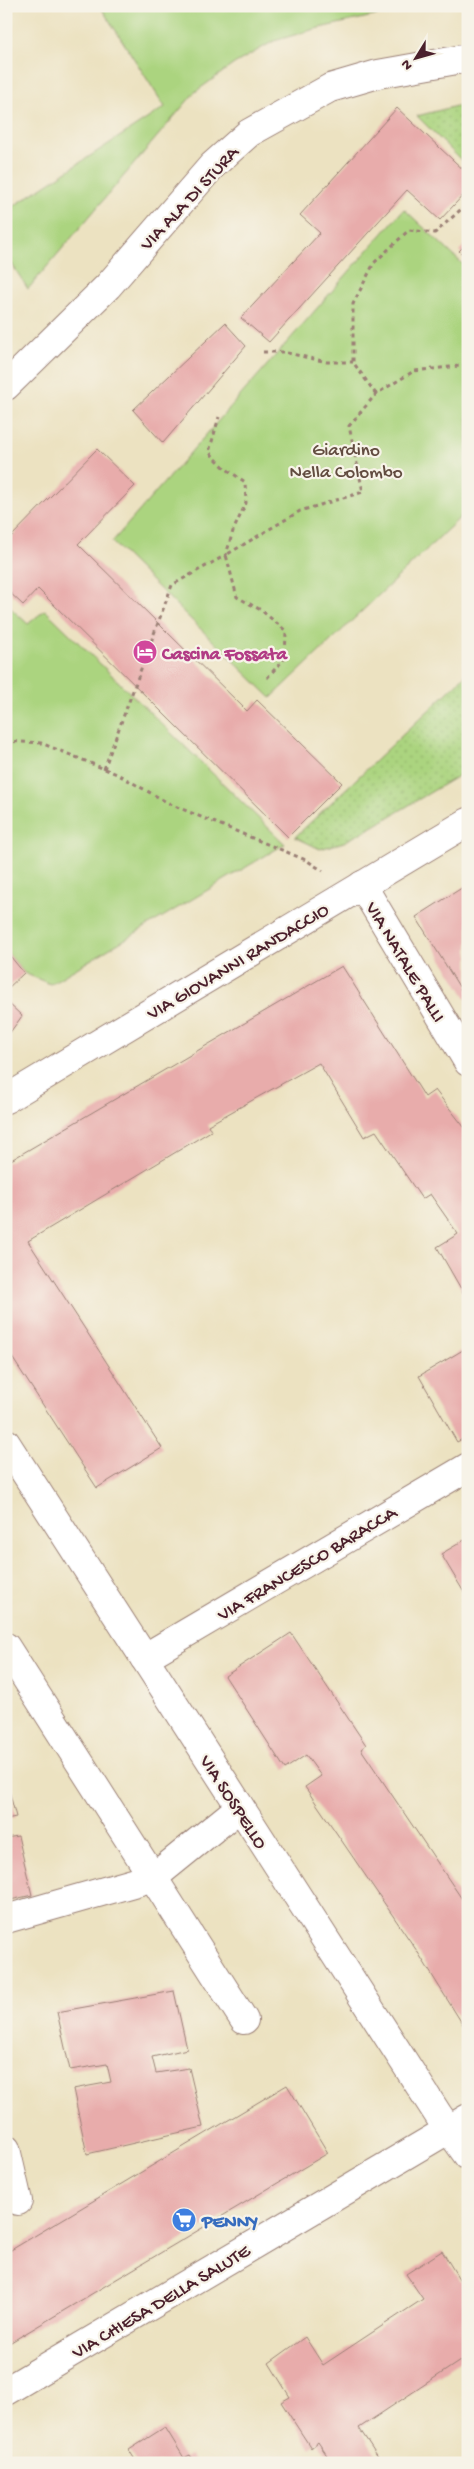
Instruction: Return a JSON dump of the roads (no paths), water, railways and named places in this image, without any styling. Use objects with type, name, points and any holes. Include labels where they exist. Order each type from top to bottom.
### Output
[{"type":"street","name":"VIA ALA DI STURA","points":[[7,384],[108,286],[212,166],[249,133],[330,88],[378,74],[468,58]]},
{"type":"street","name":"VIA GIOVANNI RANDACCIO","points":[[6,1098],[468,822]]},
{"type":"street","name":"VIA NATALE PALLI","points":[[357,888],[468,1062]]},
{"type":"street","name":"VIA SOSPELLO","points":[[6,1443],[239,1808],[458,2124],[468,2156]]},
{"type":"street","name":"VIA FRANCESCO BARACCA","points":[[144,1658],[468,1467]]},
{"type":"street","points":[[6,1647],[154,1876],[244,2020]]},
{"type":"street","points":[[6,1919],[154,1876],[239,1808]]},
{"type":"street","name":"VIA CHIESA DELLA SALUTE","points":[[6,2391],[458,2124]]},
{"type":"street","points":[[6,2149],[18,2201]]},
{"type":"place","name":"Cascina Fossata","points":[[145,652]]},
{"type":"place","name":"PENNY","points":[[184,2220]]},
{"type":"park label","name":"Giardino Nella Colombo","points":[[346,459]]}]
